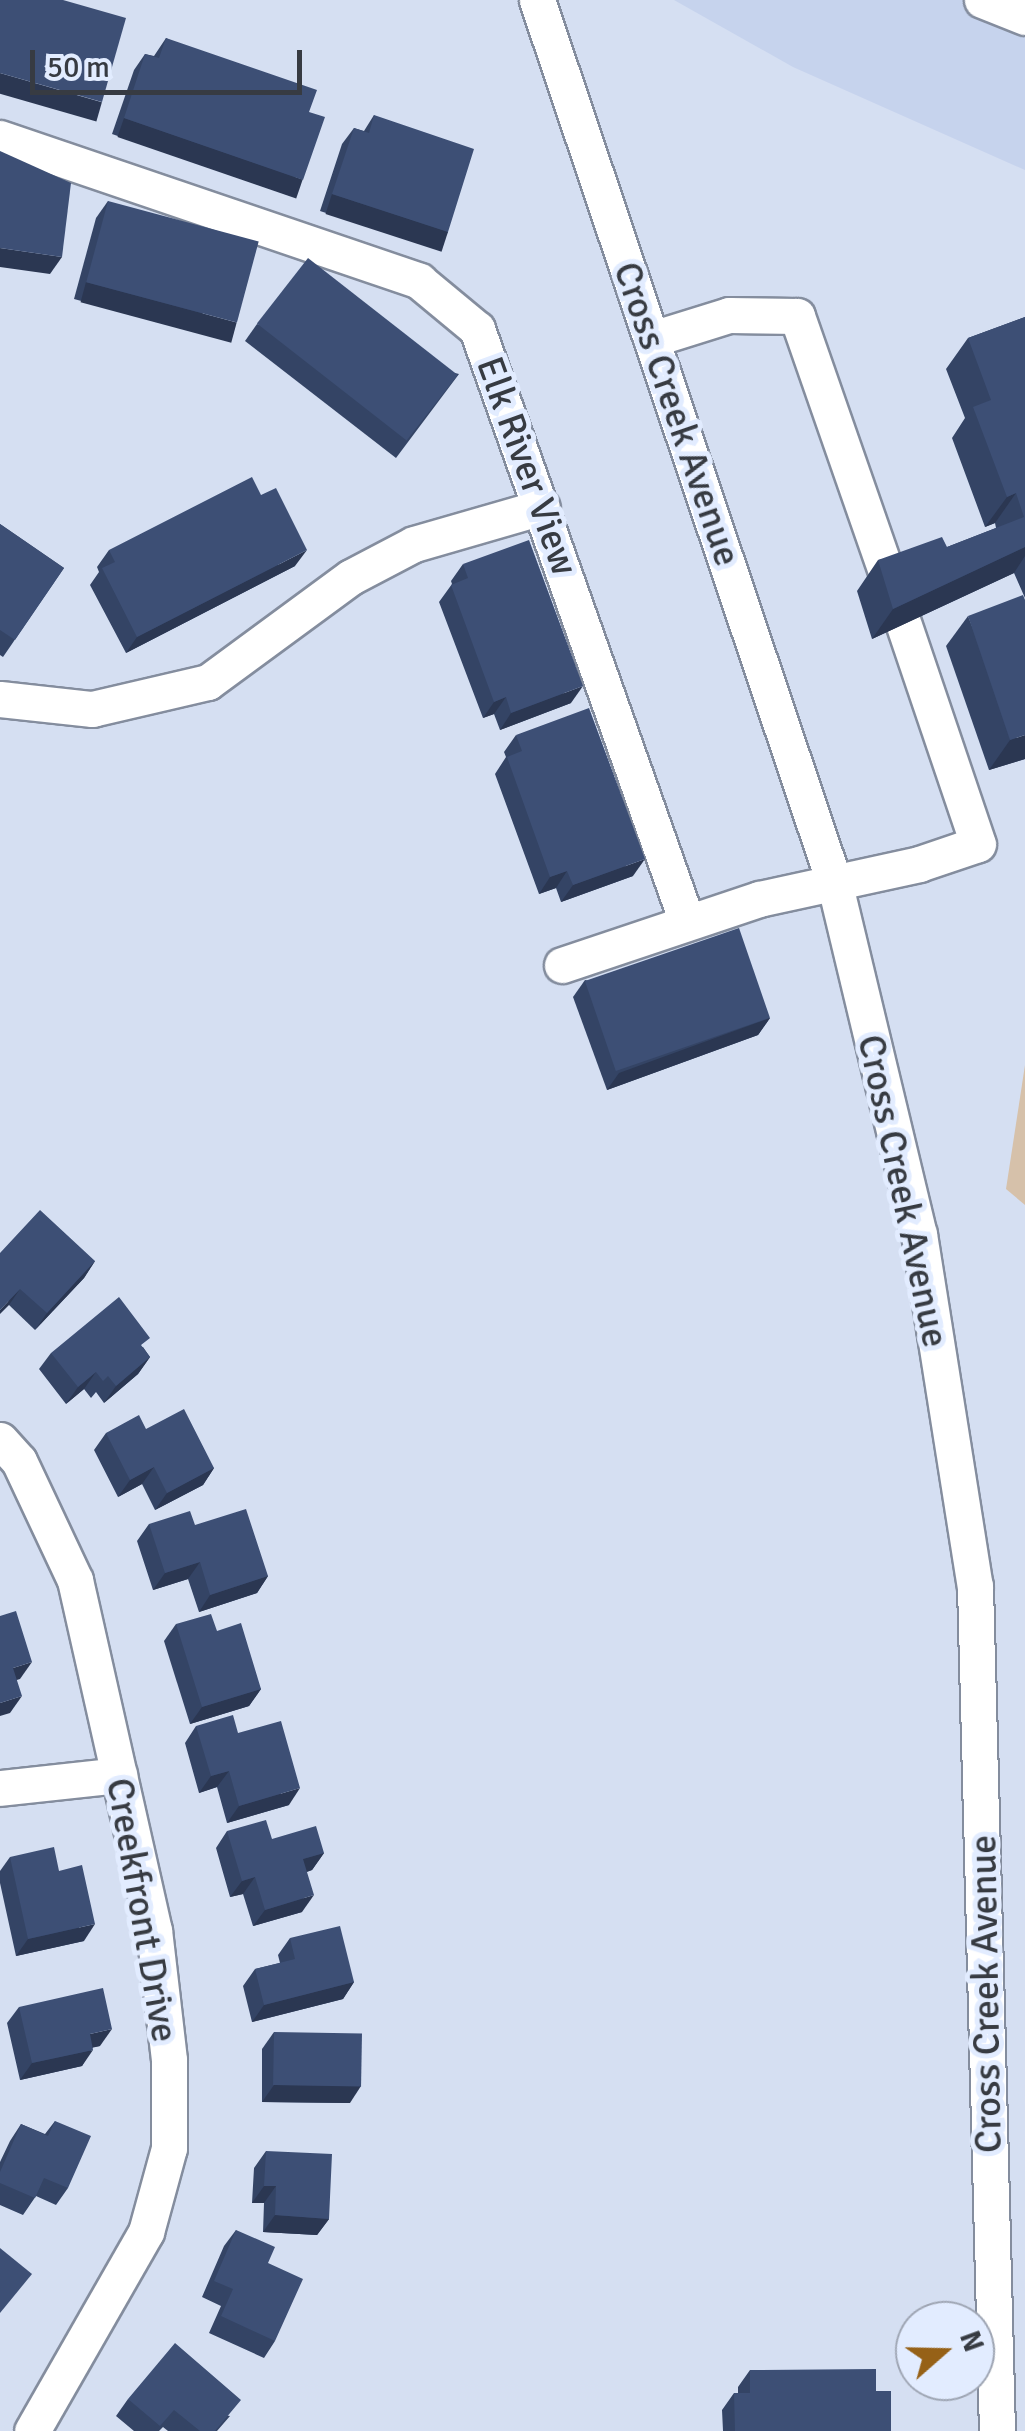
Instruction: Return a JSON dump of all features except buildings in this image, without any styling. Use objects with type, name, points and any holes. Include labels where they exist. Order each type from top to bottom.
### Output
[{"type":"street","name":"Cross Creek Avenue","points":[[537,0],[834,885],[919,1234],[976,1586],[996,2431]]},
{"type":"street","points":[[982,0],[1025,17]]},
{"type":"street","name":"Elk River View","points":[[0,138],[419,280],[477,329],[687,922]]},
{"type":"street","points":[[652,339],[729,315],[796,316],[889,580]]},
{"type":"street","points":[[0,699],[92,709],[208,682],[351,577],[414,544],[542,508]]},
{"type":"street","points":[[562,965],[758,899],[834,885],[978,844],[904,625]]},
{"type":"street","name":"Creekfront Drive","points":[[0,1440],[20,1461],[75,1580],[154,1930],[169,2060],[169,2148],[146,2232],[32,2431]]},
{"type":"street","points":[[0,1788],[119,1775]]},
{"type":"shaded area","points":[[674,0],[1025,0],[1025,170],[793,67]]},
{"type":"shaded area","points":[[1025,1065],[1025,1205],[1006,1189]]}]
